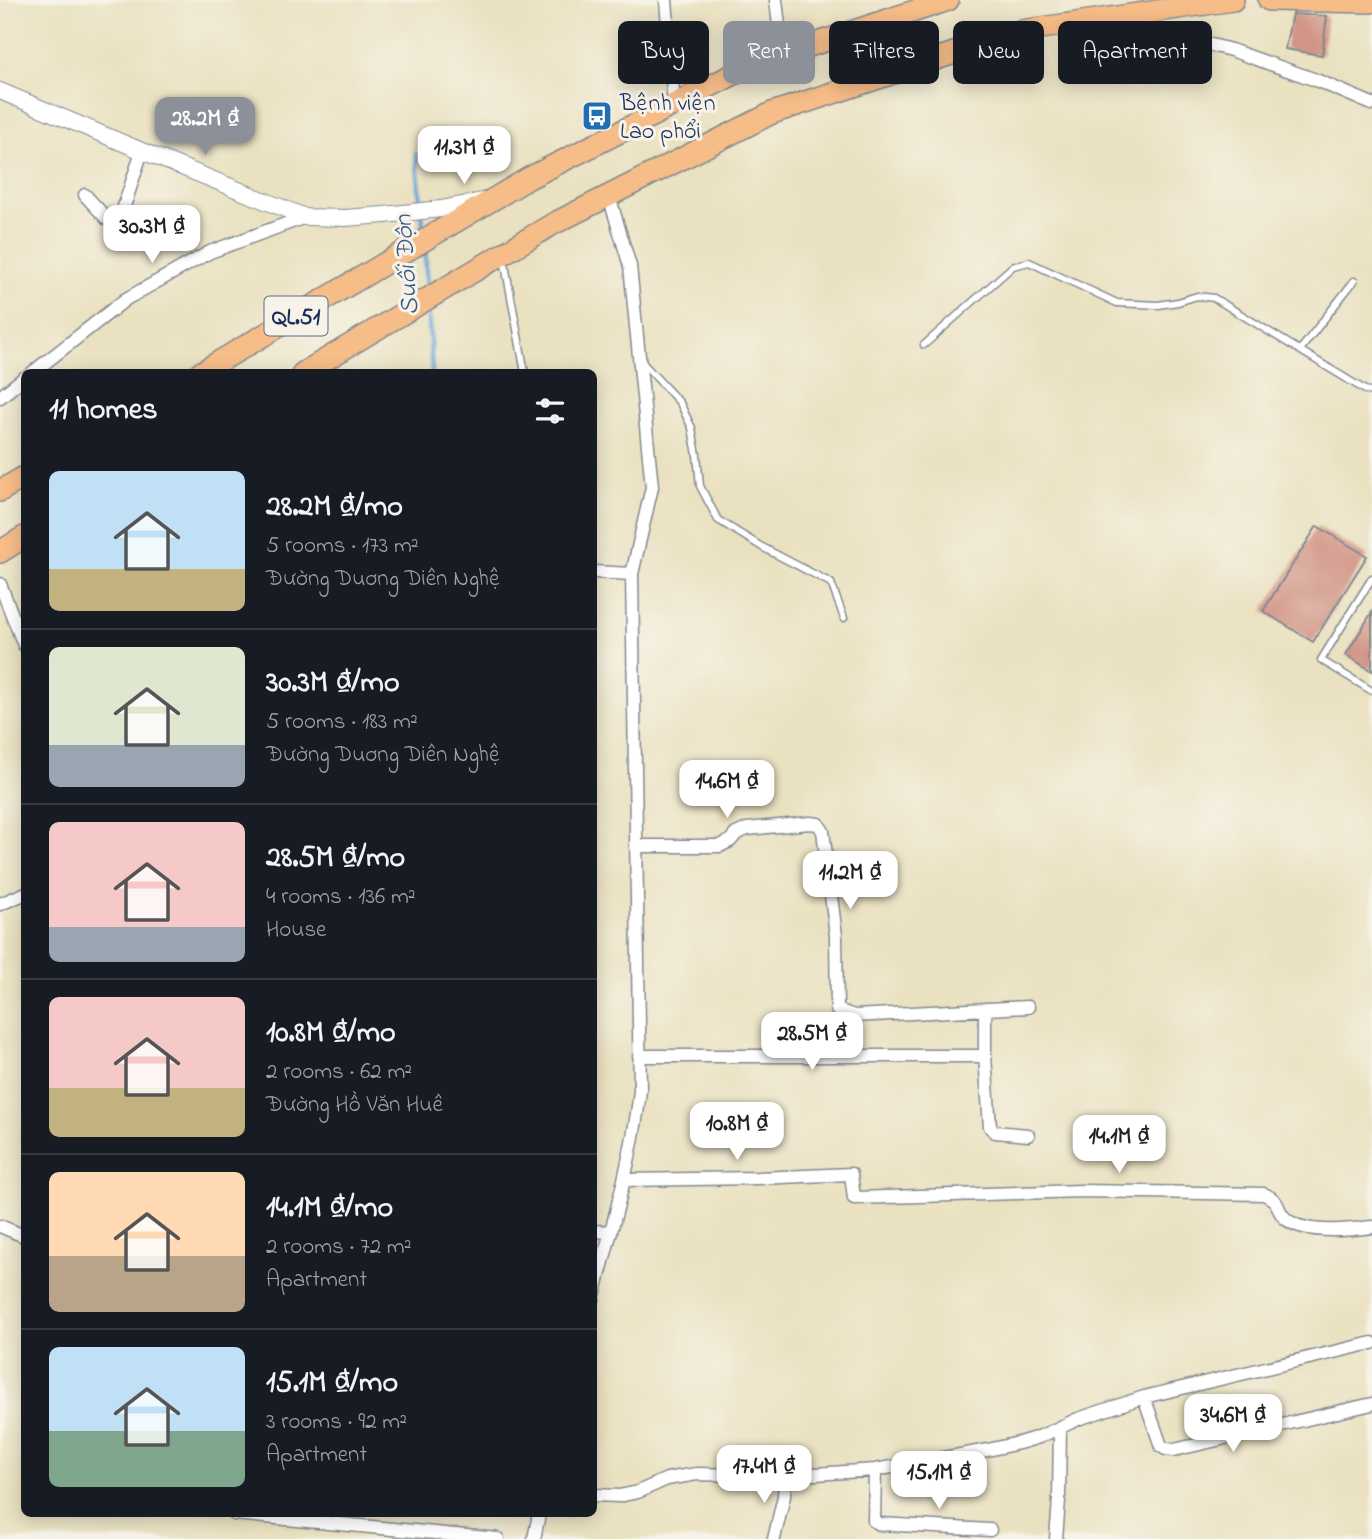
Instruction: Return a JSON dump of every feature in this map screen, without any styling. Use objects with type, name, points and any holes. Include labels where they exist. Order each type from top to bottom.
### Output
[{"type":"highway","name":"QL.51","points":[[1089,21],[1233,0]]},
{"type":"highway","points":[[1269,0],[1372,2]]},
{"type":"highway","name":"QL.51","points":[[815,43],[940,1]]},
{"type":"highway","name":"QL.51","points":[[310,369],[553,224],[772,113],[1021,31],[1058,25]]},
{"type":"highway","name":"QL.51","points":[[207,369],[529,178],[723,80]]},
{"type":"highway","points":[[0,491],[21,479]]},
{"type":"highway","points":[[0,552],[21,539]]},
{"type":"street","points":[[666,0],[674,105]]},
{"type":"street","points":[[776,0],[778,21]]},
{"type":"street","points":[[1212,44],[1316,80],[1372,104]]},
{"type":"street","points":[[0,91],[142,152],[305,217],[345,218],[412,212],[494,199]]},
{"type":"street","points":[[85,195],[107,219],[115,221],[121,216],[142,152]]},
{"type":"street","points":[[597,1283],[624,1180],[640,1091],[632,574],[652,487],[630,266],[609,196]]},
{"type":"street","points":[[37,369],[126,299],[211,252],[305,217]]},
{"type":"street","points":[[0,397],[21,380]]},
{"type":"street","points":[[597,572],[632,574]]},
{"type":"street","points":[[0,584],[21,637]]},
{"type":"street","points":[[637,846],[720,846],[747,829],[818,824],[823,831],[836,936],[837,1010],[854,1016],[1028,1007]]},
{"type":"street","points":[[0,904],[21,895]]},
{"type":"street","points":[[985,1009],[985,1056],[991,1129],[995,1132],[1028,1135]]},
{"type":"street","points":[[639,1056],[985,1056]]},
{"type":"street","points":[[624,1180],[851,1174],[854,1198],[1082,1191],[1264,1194],[1274,1199],[1284,1218],[1304,1227],[1348,1231],[1372,1227]]},
{"type":"street","points":[[0,1226],[21,1235]]},
{"type":"street","points":[[597,1231],[610,1232]]},
{"type":"street","points":[[597,1495],[619,1496],[638,1492],[667,1479],[697,1474],[785,1476],[875,1470],[1019,1443],[1144,1397],[1372,1343]]},
{"type":"street","points":[[1144,1397],[1161,1446],[1174,1450],[1372,1404]]},
{"type":"street","points":[[1056,1539],[1060,1427]]},
{"type":"street","points":[[875,1470],[874,1521],[880,1524],[989,1530]]},
{"type":"street","points":[[774,1539],[784,1496],[785,1476]]},
{"type":"street","points":[[266,1517],[498,1539]]},
{"type":"street","points":[[534,1539],[539,1517]]},
{"type":"lane","points":[[503,254],[525,369]]},
{"type":"lane","points":[[924,345],[1013,266],[1029,262],[1117,303],[1158,306],[1197,296],[1214,298],[1372,392]]},
{"type":"lane","points":[[1300,350],[1354,281]]},
{"type":"lane","points":[[638,356],[680,403],[692,428],[700,486],[718,520],[762,547],[831,583],[844,618]]},
{"type":"lane","points":[[1372,578],[1321,660],[1372,691]]},
{"type":"building","points":[[1292,14],[1327,16],[1322,55],[1285,49]]},
{"type":"building","points":[[1317,526],[1367,556],[1313,642],[1263,611]]},
{"type":"building","points":[[1372,612],[1372,671],[1346,655]]},
{"type":"waterway","name":"Suối Độn","points":[[416,154],[424,234]]},
{"type":"waterway","name":"Suối Độn","points":[[425,246],[427,290]]},
{"type":"waterway","name":"Suối Độn","points":[[428,305],[432,369]]},
{"type":"place","name":"Bệnh viện Lao phổi","points":[[597,116]]}]
